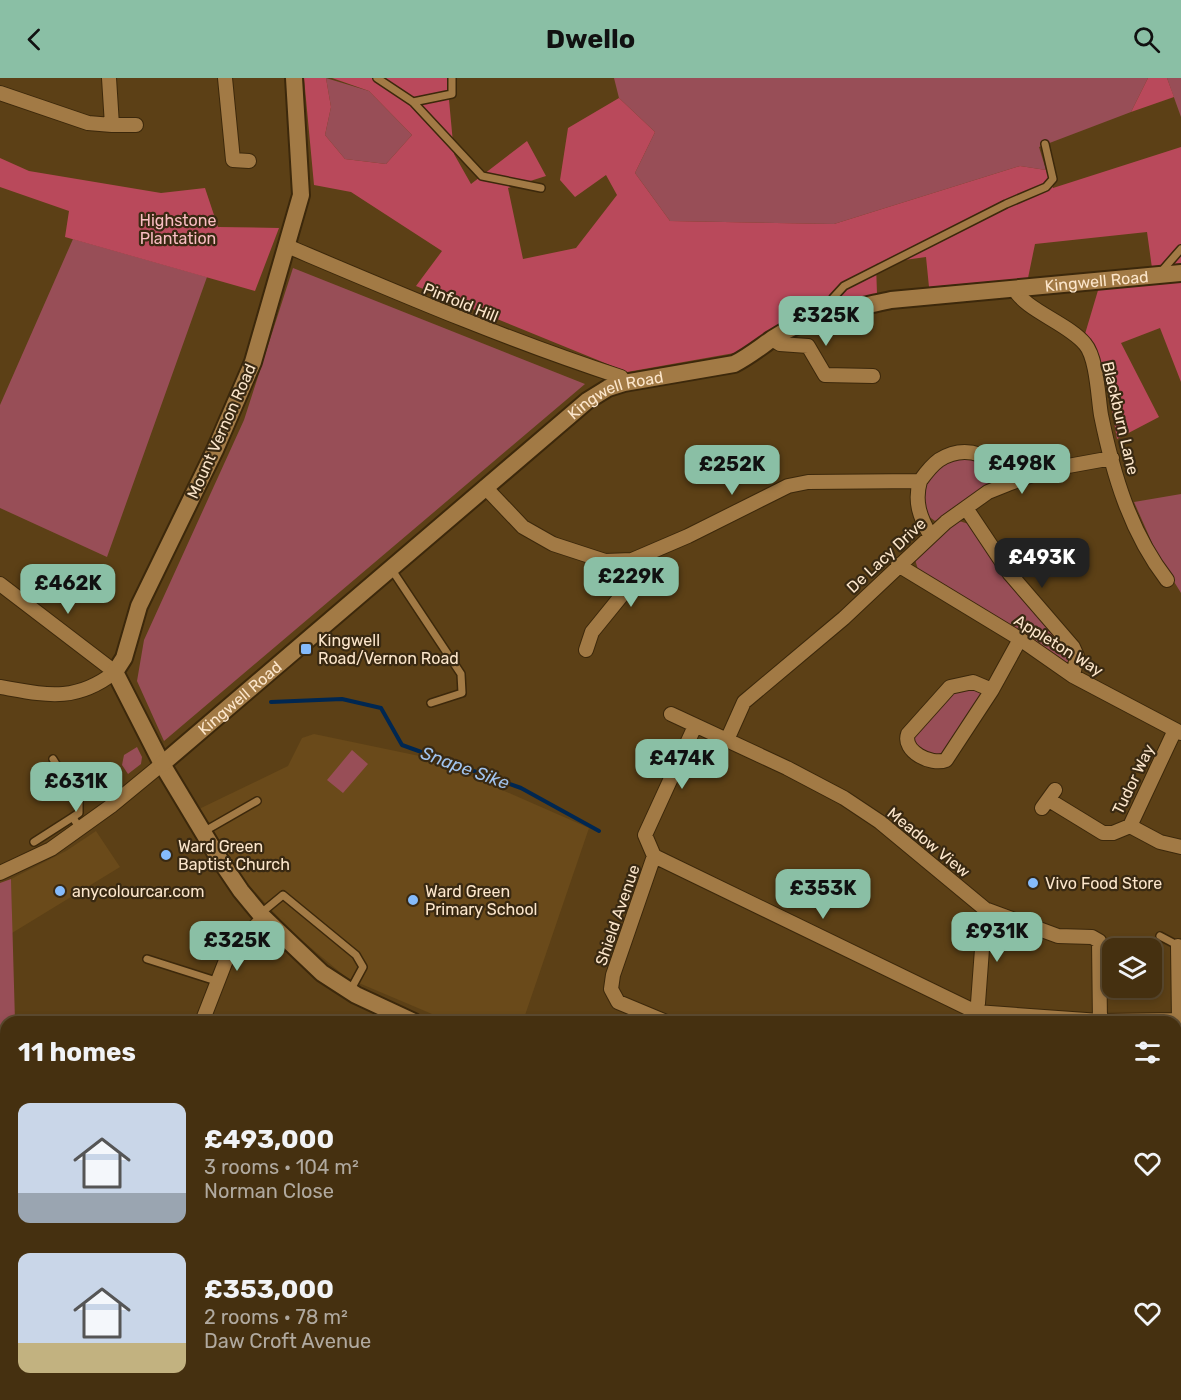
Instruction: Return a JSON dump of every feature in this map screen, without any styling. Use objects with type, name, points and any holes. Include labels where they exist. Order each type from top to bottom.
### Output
[{"type":"street","points":[[109,78],[112,124]]},
{"type":"street","points":[[225,78],[233,160],[249,161]]},
{"type":"street","name":"Mount Vernon Road","points":[[115,672],[123,658],[139,606],[215,450],[253,362],[301,195],[294,78]]},
{"type":"street","points":[[0,93],[88,123],[136,125]]},
{"type":"street","name":"Pinfold Hill","points":[[287,246],[446,314],[534,349],[621,377],[624,382]]},
{"type":"street","name":"Kingwell Road","points":[[162,764],[587,401],[608,388],[624,382],[734,364],[752,356],[772,339],[826,316],[891,300],[1181,273]]},
{"type":"street","name":"Blackburn Lane","points":[[1014,288],[1018,296],[1046,313],[1086,345],[1112,458],[1136,530],[1149,556],[1167,580]]},
{"type":"street","points":[[772,339],[780,344],[808,346],[825,375],[873,376]]},
{"type":"street","points":[[930,536],[920,517],[917,504],[920,481],[938,461],[956,452],[974,452],[995,461],[1008,484]]},
{"type":"street","name":"De Lacy Drive","points":[[727,740],[744,702],[844,618],[930,536],[966,508],[988,492],[1046,470],[1112,458]]},
{"type":"street","points":[[485,487],[524,527],[553,544],[605,561],[632,560],[688,536],[788,486],[808,482],[920,481]]},
{"type":"street","points":[[966,508],[1010,574],[1073,647],[1077,656],[1073,676]]},
{"type":"street","points":[[586,650],[592,632],[631,584],[634,575],[632,560]]},
{"type":"street","name":"Appleton Way","points":[[898,566],[1020,639],[1073,676],[1178,731]]},
{"type":"street","points":[[0,584],[115,672],[162,764],[241,891],[262,916],[322,973],[350,992],[399,1016]]},
{"type":"street","points":[[992,690],[973,682],[950,687],[908,734],[906,740],[908,747],[931,761],[939,763],[946,760],[992,690],[1020,639]]},
{"type":"street","points":[[0,687],[59,696],[79,693],[100,684],[115,672]]},
{"type":"street","name":"Meadow View","points":[[671,714],[844,798],[880,822],[985,909],[1058,936],[1092,937],[1099,941],[1101,951],[1100,1016]]},
{"type":"street","name":"Shield Avenue","points":[[652,1016],[618,1002],[611,989],[613,975],[654,856],[645,835],[695,726]]},
{"type":"street","name":"Tudor Way","points":[[1049,799],[1103,833],[1113,833],[1130,825],[1178,731]]},
{"type":"street","points":[[0,873],[51,849],[80,830],[157,771],[162,764]]},
{"type":"street","points":[[1130,825],[1160,842],[1181,847]]},
{"type":"street","points":[[654,856],[972,1016]]},
{"type":"street","points":[[974,1016],[985,909]]},
{"type":"street","points":[[204,1016],[230,950],[262,916]]},
{"type":"street","points":[[1179,945],[1180,1016]]},
{"type":"lane","points":[[377,78],[413,102],[482,176],[541,188]]},
{"type":"lane","points":[[413,102],[452,94],[452,78]]},
{"type":"lane","points":[[826,316],[833,298],[844,286],[996,209],[1046,187],[1053,179],[1045,144]]},
{"type":"lane","points":[[1159,275],[1181,249]]},
{"type":"lane","points":[[390,568],[461,674],[462,693],[431,703]]},
{"type":"lane","points":[[34,842],[79,813],[79,802],[53,759]]},
{"type":"lane","points":[[203,832],[257,801]]},
{"type":"lane","points":[[72,817],[80,830]]},
{"type":"lane","points":[[262,916],[283,895],[356,955],[363,967],[350,992]]},
{"type":"lane","points":[[1160,936],[1179,945]]},
{"type":"lane","points":[[147,959],[216,981]]},
{"type":"shaded area","points":[[326,78],[369,91],[412,135],[386,164],[345,159],[325,135],[331,107]]},
{"type":"shaded area","points":[[614,78],[1148,78],[1131,112],[1039,147],[1046,170],[1020,166],[834,224],[670,221],[635,173],[655,132],[619,98]]},
{"type":"shaded area","points":[[1167,78],[1181,78],[1181,117]]},
{"type":"shaded area","points":[[73,239],[207,277],[107,557],[0,508],[0,405]]},
{"type":"shaded area","points":[[293,268],[585,384],[164,741],[137,681],[144,640],[244,420]]},
{"type":"shaded area","points":[[969,455],[993,465],[997,481],[935,521],[924,513],[924,482],[942,462]]},
{"type":"shaded area","points":[[1181,494],[1181,593],[1157,554],[1134,502]]},
{"type":"shaded area","points":[[956,520],[972,525],[1070,649],[1073,659],[1065,664],[919,573],[914,556]]},
{"type":"shaded area","points":[[950,687],[980,688],[983,695],[946,760],[908,747],[908,734]]},
{"type":"shaded area","name":"Ward Green Primary School","points":[[314,734],[429,758],[589,828],[525,1016],[437,1016],[347,978],[293,933],[232,867],[199,809],[288,766],[302,738]]},
{"type":"shaded area","points":[[137,747],[142,757],[141,764],[128,774],[122,765],[124,755]]},
{"type":"shaded area","points":[[352,750],[368,764],[343,793],[327,780]]},
{"type":"shaded area","points":[[96,831],[120,867],[12,933],[11,879],[66,851]]},
{"type":"shaded area","points":[[11,879],[15,1016],[0,1016],[0,883]]},
{"type":"green space","points":[[304,78],[326,78],[331,107],[325,135],[345,159],[386,164],[412,135],[369,91],[332,78],[447,78],[454,154],[471,184],[527,141],[546,176],[508,188],[523,259],[576,248],[617,195],[606,175],[575,197],[560,180],[568,128],[619,98],[655,132],[635,173],[670,221],[834,224],[1020,166],[1046,170],[1053,188],[1181,147],[1181,264],[1152,268],[1147,232],[1035,244],[1028,278],[929,287],[926,257],[876,264],[877,294],[791,320],[740,352],[627,372],[416,286],[442,251],[351,192],[314,185]]},
{"type":"green space","points":[[1148,78],[1167,78],[1174,97],[1131,112]]},
{"type":"green space","name":"Highstone Plantation","points":[[0,158],[29,171],[161,193],[205,188],[218,227],[279,228],[255,291],[65,237],[69,211],[0,187]]},
{"type":"green space","points":[[1181,278],[1181,382],[1160,328],[1121,343],[1159,417],[1117,439],[1110,398],[1098,359],[1085,334],[1099,287]]},
{"type":"waterway","name":"Snape Sike","points":[[271,702],[342,699],[381,708],[402,745],[521,788],[599,831]]},
{"type":"place","name":"Kingwell Road/Vernon Road","points":[[306,649]]},
{"type":"place","name":"Ward Green Baptist Church","points":[[166,855]]},
{"type":"place","name":"Vivo Food Store","points":[[1033,883]]},
{"type":"place","name":"anycolourcar.com","points":[[60,891]]},
{"type":"place","name":"Ward Green Primary School","points":[[413,900]]}]
